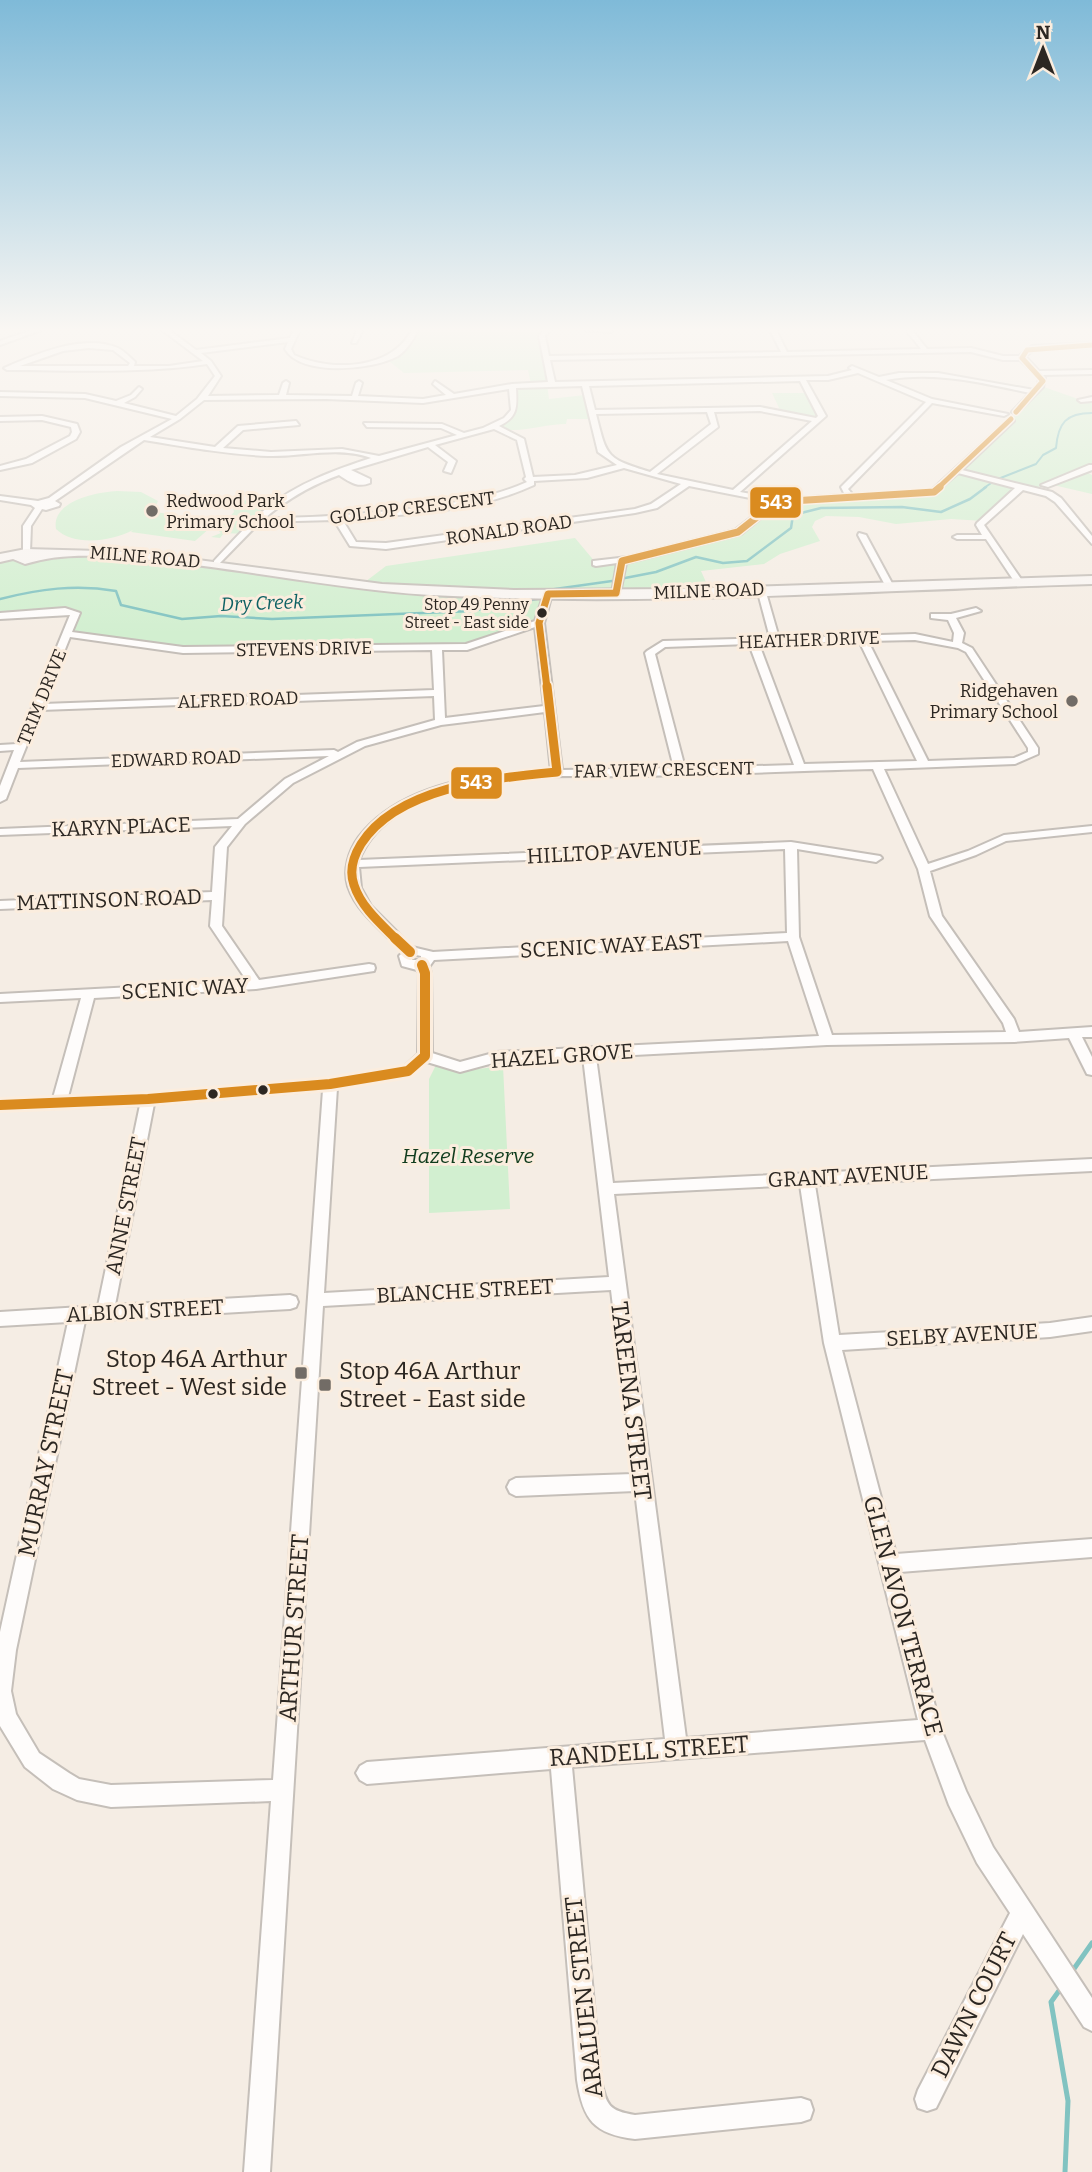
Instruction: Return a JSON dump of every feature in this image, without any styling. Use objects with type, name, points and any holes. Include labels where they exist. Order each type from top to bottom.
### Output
[{"type":"main road","name":"MILNE ROAD","points":[[0,558],[26,554],[132,553],[380,587],[548,594],[1092,580]]},
{"type":"street","points":[[0,468],[29,461],[73,437],[76,431]]},
{"type":"street","points":[[0,498],[38,505],[51,500],[155,431]]},
{"type":"street","points":[[216,450],[237,431]]},
{"type":"street","points":[[454,431],[464,436]]},
{"type":"street","points":[[217,564],[258,520],[287,497],[344,472],[480,431]]},
{"type":"street","points":[[504,431],[520,439],[528,479],[564,480],[601,474],[621,466]]},
{"type":"street","points":[[597,431],[602,452],[621,466],[780,502],[934,492],[995,431]]},
{"type":"street","points":[[652,474],[707,431]]},
{"type":"street","points":[[736,491],[804,431]]},
{"type":"street","points":[[851,498],[844,489],[900,431]]},
{"type":"street","points":[[143,438],[216,450],[275,454],[365,453],[382,460]]},
{"type":"street","points":[[429,445],[452,461],[448,471]]},
{"type":"street","points":[[1045,485],[1092,467]]},
{"type":"street","points":[[958,471],[1022,486],[1058,500],[1092,541]]},
{"type":"street","name":"GOLLOP CRESCENT","points":[[258,520],[337,518],[507,496],[531,483],[528,479]]},
{"type":"street","name":"RONALD ROAD","points":[[337,518],[353,544],[386,546],[635,511],[654,506],[689,482]]},
{"type":"street","points":[[1019,582],[980,525],[1022,486]]},
{"type":"street","points":[[596,563],[627,559],[738,532],[780,502]]},
{"type":"street","points":[[26,554],[27,526],[38,505]]},
{"type":"street","points":[[862,534],[889,585]]},
{"type":"street","points":[[957,537],[987,537]]},
{"type":"street","points":[[616,593],[619,566],[627,559]]},
{"type":"street","points":[[761,589],[775,641]]},
{"type":"street","points":[[548,594],[539,623],[557,772]]},
{"type":"street","points":[[0,616],[65,611],[75,613],[67,634]]},
{"type":"street","points":[[934,617],[951,617],[976,611]]},
{"type":"street","points":[[951,617],[959,634],[957,645]]},
{"type":"street","name":"STEVENS DRIVE","points":[[67,634],[183,650],[438,648],[467,647],[539,623]]},
{"type":"street","name":"TRIM DRIVE","points":[[0,799],[67,634]]},
{"type":"street","name":"HEATHER DRIVE","points":[[680,771],[650,653],[663,644],[915,636],[957,645]]},
{"type":"street","points":[[862,638],[924,764]]},
{"type":"street","points":[[753,642],[800,766]]},
{"type":"street","name":"FAR VIEW CRESCENT","points":[[352,864],[361,842],[381,820],[407,804],[451,787],[557,772],[1015,761],[1033,754],[1033,748],[991,681],[969,650],[957,645]]},
{"type":"street","points":[[438,648],[440,722]]},
{"type":"street","name":"ALFRED ROAD","points":[[38,706],[439,692]]},
{"type":"street","points":[[256,985],[216,926],[221,846],[241,822],[289,780],[338,753],[361,744],[440,722],[549,708]]},
{"type":"street","points":[[0,748],[21,747]]},
{"type":"street","name":"EDWARD ROAD","points":[[14,765],[338,753]]},
{"type":"street","points":[[877,766],[924,869],[936,916],[1009,1022],[1014,1037]]},
{"type":"street","name":"KARYN PLACE","points":[[0,832],[241,822]]},
{"type":"street","points":[[924,869],[972,853],[1004,838],[1092,829]]},
{"type":"street","points":[[791,845],[793,937],[827,1040]]},
{"type":"street","name":"HILLTOP AVENUE","points":[[352,864],[791,845],[876,858]]},
{"type":"street","points":[[0,1105],[148,1099],[330,1084],[408,1071],[425,1056],[426,960],[406,963],[405,956],[410,952],[359,898],[352,880],[352,864]]},
{"type":"street","name":"MATTINSON ROAD","points":[[0,905],[218,895]]},
{"type":"street","name":"SCENIC WAY EAST","points":[[426,960],[793,937]]},
{"type":"street","name":"SCENIC WAY","points":[[0,998],[256,985],[369,968]]},
{"type":"street","points":[[59,1103],[88,995]]},
{"type":"street","name":"HAZEL GROVE","points":[[425,1056],[460,1067],[497,1058],[827,1040],[1014,1037],[1092,1032]]},
{"type":"street","points":[[1073,1033],[1092,1070]]},
{"type":"street","name":"TAREENA STREET","points":[[589,1053],[677,1749]]},
{"type":"street","name":"ARTHUR STREET","points":[[257,2172],[330,1084]]},
{"type":"street","name":"ANNE STREET","points":[[105,1314],[148,1099]]},
{"type":"street","name":"GRANT AVENUE","points":[[605,1189],[1092,1165]]},
{"type":"street","name":"GLEN AVON TERRACE","points":[[806,1178],[832,1343],[932,1729],[957,1797],[985,1855],[1092,2019]]},
{"type":"street","name":"BLANCHE STREET","points":[[315,1300],[616,1283]]},
{"type":"street","name":"ALBION STREET","points":[[0,1319],[290,1302]]},
{"type":"street","name":"MURRAY STREET","points":[[78,1315],[5,1632],[1,1691],[7,1718],[32,1760],[61,1782],[77,1789],[111,1796],[284,1790]]},
{"type":"street","name":"SELBY AVENUE","points":[[832,1343],[1050,1330],[1092,1324]]},
{"type":"street","points":[[516,1487],[642,1482]]},
{"type":"street","points":[[888,1564],[1092,1548]]},
{"type":"street","name":"RANDELL STREET","points":[[367,1773],[932,1729]]},
{"type":"street","name":"ARALUEN STREET","points":[[561,1758],[589,2080],[593,2103],[600,2116],[615,2125],[635,2127],[801,2110]]},
{"type":"street","name":"DAWN COURT","points":[[927,2099],[1022,1912]]},
{"type":"green space","points":[[999,431],[1092,431],[1092,467],[1082,470],[1092,475],[1092,494],[1049,484],[1032,489],[1022,486],[984,521],[951,519],[896,524],[859,517],[826,516],[815,521],[812,527],[820,541],[780,554],[764,564],[701,571],[710,591],[548,594],[539,623],[467,647],[183,650],[67,634],[71,613],[0,615],[0,558],[98,552],[361,585],[386,566],[575,538],[596,563],[738,532],[781,502],[934,492]]},
{"type":"green space","points":[[141,492],[158,501],[151,516],[155,512],[218,521],[195,541],[131,532],[133,530],[115,537],[83,540],[64,535],[56,529],[56,519],[68,505],[98,493]]},
{"type":"green space","points":[[287,497],[245,534],[224,533],[220,538],[211,537],[221,533],[218,530],[234,512],[232,502]]},
{"type":"green space","name":"Hazel Reserve","points":[[436,1065],[461,1071],[503,1066],[510,1209],[429,1213],[429,1079]]},
{"type":"waterway","name":"Dry Creek","points":[[998,479],[1036,464],[1043,455],[1056,448],[1059,431]]},
{"type":"waterway","name":"Dry Creek","points":[[984,488],[994,481]]},
{"type":"waterway","name":"Dry Creek","points":[[625,578],[656,572],[696,557],[723,563],[747,561],[791,528],[793,515],[821,508],[902,507],[941,512],[970,499],[986,487]]},
{"type":"waterway","name":"Dry Creek","points":[[548,590],[612,581]]},
{"type":"waterway","name":"Dry Creek","points":[[0,599],[58,589],[101,589],[116,591],[121,605],[182,619],[221,616],[272,619],[472,611],[537,599]]},
{"type":"waterway","points":[[1071,1973],[1092,1943]]},
{"type":"waterway","points":[[1061,1988],[1051,2002],[1068,2101],[1065,2172]]},
{"type":"transit line","name":"543","points":[[410,952],[363,903],[353,883],[353,861],[359,847],[373,830],[393,815],[436,793],[483,781],[557,772],[539,623],[548,594],[616,593],[622,561],[738,532],[776,502],[934,492],[998,431]]},
{"type":"transit line","name":"543","points":[[0,1105],[148,1099],[330,1084],[408,1071],[425,1056],[425,973],[422,965]]},
{"type":"place","name":"Redwood Park Primary School","points":[[152,511]]},
{"type":"place","name":"Stop 49 Penny Street - East side","points":[[542,613]]},
{"type":"place","name":"Ridgehaven Primary School","points":[[1072,701]]},
{"type":"place","name":"Stop 46A Arthur Street - West side","points":[[301,1373]]},
{"type":"place","name":"Stop 46A Arthur Street - East side","points":[[325,1385]]}]
